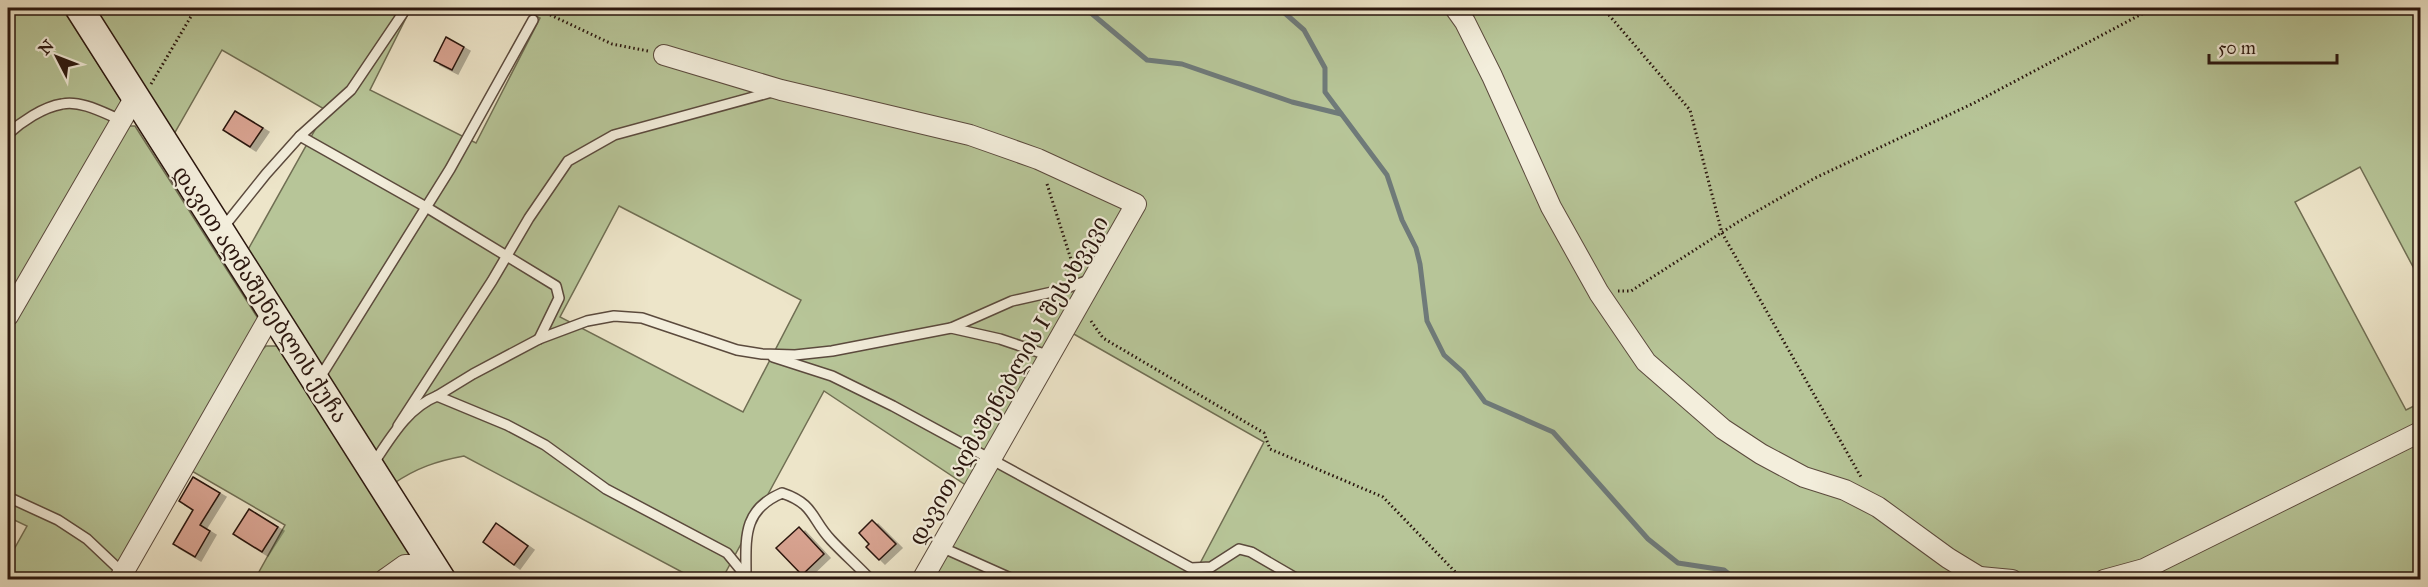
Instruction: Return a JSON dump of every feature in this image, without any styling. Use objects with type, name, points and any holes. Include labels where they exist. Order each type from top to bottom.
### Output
[{"type":"street","name":"დავით აღმაშენებლის ქუჩა","points":[[80,8],[132,107],[221,231],[438,572]]},
{"type":"street","points":[[1455,8],[1487,67],[1551,207],[1599,293],[1646,362],[1723,429],[1761,454],[1804,477],[1845,490],[1878,507],[1948,558],[1982,578],[2012,579]]},
{"type":"street","points":[[664,55],[781,90],[970,135],[1038,159]]},
{"type":"street","points":[[8,316],[132,107]]},
{"type":"street","name":"დავით აღმაშენებლის I შესახვევი","points":[[922,579],[1050,356],[1085,287],[1136,204],[1038,159]]},
{"type":"street","points":[[121,576],[273,311]]},
{"type":"street","points":[[2104,579],[2144,569],[2421,432]]},
{"type":"street","points":[[384,579],[405,565],[438,572]]},
{"type":"lane","points":[[221,231],[266,174],[300,136],[351,90],[403,13]]},
{"type":"lane","points":[[318,381],[426,207],[533,20]]},
{"type":"lane","points":[[371,468],[568,161],[614,135],[781,90]]},
{"type":"lane","points":[[8,134],[22,121],[62,104],[132,107]]},
{"type":"lane","points":[[300,136],[426,207],[556,286],[560,298],[539,339]]},
{"type":"lane","points":[[398,426],[427,400],[473,374],[539,339],[587,321],[614,316],[642,318],[737,350],[762,354],[795,355],[832,351],[951,328],[1012,302],[1085,287]]},
{"type":"lane","points":[[951,328],[1000,339],[1050,356]]},
{"type":"lane","points":[[762,354],[832,376],[933,426],[990,460],[1191,568],[1211,567],[1239,549],[1251,552],[1299,579]]},
{"type":"lane","points":[[437,396],[507,424],[544,445],[606,489],[727,554],[748,578]]},
{"type":"lane","points":[[748,578],[747,529],[753,515],[771,498],[782,493],[799,499],[812,512],[829,538],[871,579]]},
{"type":"lane","points":[[8,497],[58,520],[87,538],[121,576]]},
{"type":"lane","points":[[940,547],[1015,579]]},
{"type":"path","points":[[132,107],[196,8]]},
{"type":"path","points":[[535,8],[612,44],[664,55]]},
{"type":"path","points":[[1603,8],[1690,110],[1722,233],[1861,477]]},
{"type":"path","points":[[1599,293],[1631,291],[1722,233],[1815,178],[1974,103],[2153,8]]},
{"type":"path","points":[[1038,159],[1085,287],[1092,322],[1103,338],[1264,433],[1270,449],[1383,497],[1463,579]]},
{"type":"green space","points":[[8,8],[62,8],[123,103],[8,305]]},
{"type":"green space","points":[[87,8],[411,8],[370,90],[476,143],[540,18],[520,8],[2420,8],[2420,280],[2360,167],[2295,202],[2406,410],[2420,403],[2420,579],[1475,580],[1476,577],[1469,573],[1465,580],[914,579],[967,486],[824,391],[722,579],[695,579],[464,456],[427,466],[393,484],[245,255],[326,110],[222,50],[170,141]],"holes":[[[619,206],[801,300],[743,412],[560,317]],[[1072,333],[1264,442],[1197,569],[999,459]]]},
{"type":"green space","points":[[135,126],[259,320],[112,579],[8,580],[8,560],[27,526],[8,517],[8,327],[124,129]]},
{"type":"green space","points":[[266,346],[277,346],[410,554],[380,570],[371,579],[255,579],[285,525],[190,470],[256,356]]},
{"type":"building","points":[[446,37],[464,47],[452,70],[434,61]]},
{"type":"building","points":[[235,111],[263,128],[250,147],[223,130]]},
{"type":"building","points":[[193,477],[220,493],[200,525],[210,531],[195,557],[173,544],[193,510],[179,501]]},
{"type":"building","points":[[249,509],[278,527],[262,552],[233,534]]},
{"type":"building","points":[[872,520],[896,544],[879,560],[866,547],[869,544],[859,533]]},
{"type":"building","points":[[496,523],[528,546],[514,565],[483,542]]},
{"type":"building","points":[[799,527],[824,554],[802,575],[776,548]]},
{"type":"waterway","points":[[1085,8],[1147,60],[1182,64],[1292,102],[1341,114]]},
{"type":"waterway","points":[[1279,8],[1304,30],[1325,68],[1325,92],[1387,175],[1402,220],[1416,248],[1427,321],[1444,355],[1463,372],[1485,402],[1553,432],[1648,539],[1678,563],[1724,570],[1736,580]]}]
